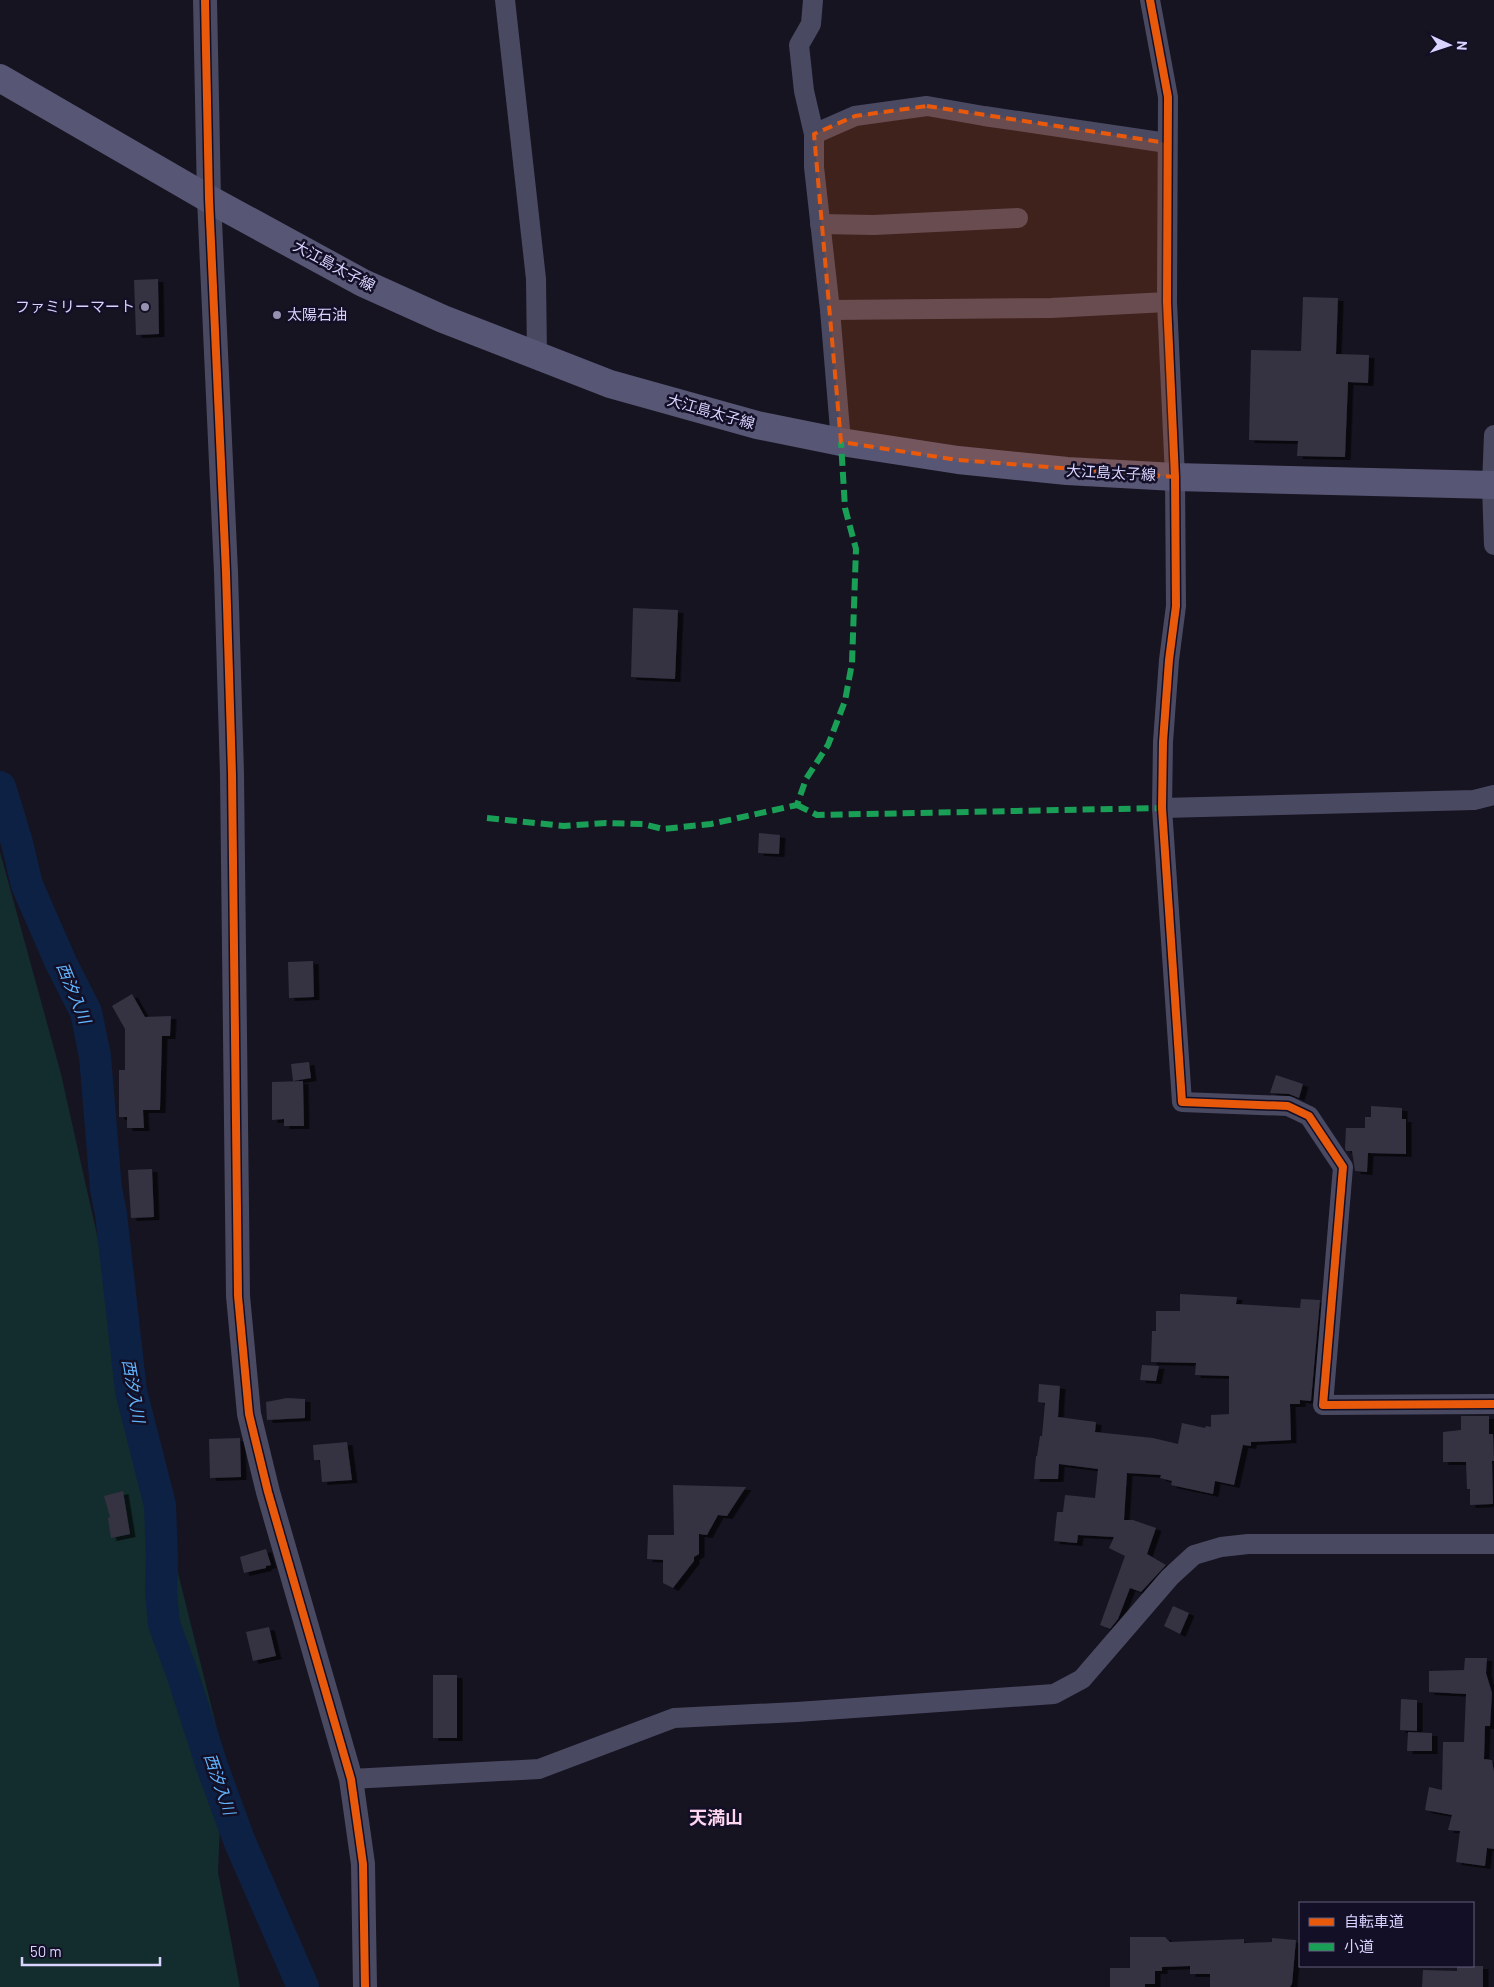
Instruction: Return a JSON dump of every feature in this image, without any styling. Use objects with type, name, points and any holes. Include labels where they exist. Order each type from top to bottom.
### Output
[{"type":"main road","name":"大江島太子線","points":[[0,78],[209,199],[364,283],[442,319],[610,384],[757,425],[841,442],[958,460],[1067,471],[1175,477],[1493,485]]},
{"type":"street","points":[[205,0],[209,199],[226,562],[232,764],[238,1296],[249,1414],[268,1492],[351,1779],[363,1864],[365,1987]]},
{"type":"street","points":[[505,0],[536,278],[537,356]]},
{"type":"street","points":[[813,0],[811,24],[799,45],[804,91],[814,134],[814,167],[830,310],[841,442]]},
{"type":"street","points":[[1150,0],[1168,97],[1167,302],[1175,477],[1176,606],[1169,660],[1163,742],[1162,808],[1182,1102],[1288,1106],[1309,1116],[1343,1167],[1323,1405],[1494,1404]]},
{"type":"street","points":[[814,134],[855,116],[927,106],[1168,142]]},
{"type":"street","points":[[820,224],[874,225],[1018,218]]},
{"type":"street","points":[[830,310],[976,310],[1167,302]]},
{"type":"street","points":[[1494,435],[1494,545]]},
{"type":"street","points":[[1162,808],[1474,800],[1494,795]]},
{"type":"street","points":[[351,1779],[539,1769],[674,1718],[797,1712],[1054,1694],[1082,1679],[1170,1577],[1194,1555],[1221,1547],[1248,1544],[1494,1544]]},
{"type":"highlighted area","points":[[927,106],[1167,143],[1167,302],[1175,477],[958,460],[841,442],[814,134],[855,116]]},
{"type":"green space","points":[[0,852],[61,1074],[127,1369],[223,1753],[218,1872],[240,1987],[0,1987]]},
{"type":"building","points":[[158,279],[159,334],[136,335],[134,280]]},
{"type":"building","points":[[1303,297],[1338,298],[1336,354],[1369,355],[1368,383],[1348,382],[1345,457],[1297,456],[1298,441],[1249,440],[1251,350],[1301,351]]},
{"type":"building","points":[[633,608],[678,610],[675,679],[631,677]]},
{"type":"building","points":[[759,833],[780,835],[779,854],[758,853]]},
{"type":"building","points":[[313,961],[314,997],[289,998],[288,962]]},
{"type":"building","points":[[132,994],[145,1017],[171,1016],[170,1036],[162,1036],[160,1110],[143,1110],[144,1128],[127,1128],[127,1117],[119,1117],[119,1070],[125,1070],[125,1029],[112,1006]]},
{"type":"building","points":[[309,1062],[311,1078],[293,1081],[291,1064]]},
{"type":"building","points":[[1276,1075],[1303,1084],[1299,1098],[1289,1094],[1270,1093]]},
{"type":"building","points":[[303,1081],[304,1126],[284,1126],[284,1119],[272,1120],[272,1082]]},
{"type":"building","points":[[1371,1106],[1402,1108],[1402,1119],[1406,1119],[1406,1154],[1368,1153],[1367,1172],[1355,1171],[1352,1151],[1346,1151],[1345,1148],[1346,1128],[1365,1128],[1365,1117],[1371,1117]]},
{"type":"building","points":[[152,1169],[154,1217],[131,1218],[128,1170]]},
{"type":"building","points":[[1180,1294],[1237,1297],[1236,1304],[1300,1308],[1301,1299],[1320,1300],[1311,1401],[1300,1400],[1300,1404],[1290,1404],[1291,1440],[1251,1442],[1251,1446],[1243,1445],[1234,1485],[1215,1481],[1213,1494],[1171,1485],[1172,1481],[1160,1478],[1161,1475],[1127,1473],[1124,1520],[1133,1520],[1156,1528],[1147,1554],[1166,1565],[1141,1592],[1130,1588],[1118,1619],[1110,1629],[1100,1625],[1125,1556],[1109,1548],[1114,1537],[1078,1535],[1077,1543],[1054,1541],[1057,1512],[1063,1512],[1065,1495],[1095,1498],[1098,1469],[1059,1464],[1058,1479],[1034,1479],[1036,1456],[1040,1436],[1042,1436],[1045,1403],[1038,1402],[1039,1384],[1060,1386],[1058,1417],[1096,1422],[1095,1432],[1153,1438],[1178,1444],[1182,1423],[1205,1428],[1206,1426],[1211,1427],[1211,1415],[1229,1414],[1229,1376],[1195,1375],[1196,1363],[1151,1362],[1152,1331],[1156,1331],[1156,1311],[1180,1311]]},
{"type":"building","points":[[1142,1365],[1159,1366],[1156,1381],[1140,1380]]},
{"type":"building","points":[[287,1398],[305,1399],[305,1418],[267,1420],[266,1402]]},
{"type":"building","points":[[1461,1416],[1489,1416],[1489,1434],[1493,1434],[1493,1504],[1470,1505],[1470,1489],[1467,1489],[1466,1462],[1443,1462],[1443,1432],[1461,1430]]},
{"type":"building","points":[[240,1438],[241,1477],[210,1478],[209,1439]]},
{"type":"building","points":[[347,1442],[352,1480],[322,1482],[320,1460],[314,1460],[313,1445]]},
{"type":"building","points":[[673,1485],[746,1487],[727,1516],[718,1515],[707,1535],[699,1534],[699,1554],[694,1557],[694,1561],[673,1588],[663,1583],[663,1560],[647,1559],[648,1535],[674,1535]]},
{"type":"building","points":[[123,1491],[130,1534],[111,1538],[108,1518],[110,1517],[104,1496]]},
{"type":"building","points":[[266,1549],[271,1565],[244,1573],[240,1557]]},
{"type":"building","points":[[1173,1606],[1189,1613],[1180,1634],[1164,1626]]},
{"type":"building","points":[[269,1627],[276,1656],[253,1661],[246,1632]]},
{"type":"building","points":[[1465,1658],[1487,1658],[1486,1673],[1492,1693],[1490,1726],[1485,1726],[1484,1759],[1492,1760],[1494,1772],[1494,1849],[1487,1848],[1485,1866],[1456,1862],[1460,1831],[1448,1830],[1452,1815],[1425,1810],[1429,1787],[1442,1790],[1443,1742],[1464,1742],[1466,1694],[1429,1692],[1429,1671],[1464,1670]]},
{"type":"building","points":[[433,1675],[457,1675],[457,1738],[433,1738]]},
{"type":"building","points":[[1401,1699],[1417,1700],[1417,1731],[1400,1730]]},
{"type":"building","points":[[1408,1732],[1432,1733],[1432,1751],[1407,1751]]},
{"type":"building","points":[[1130,1937],[1165,1937],[1170,1942],[1244,1939],[1244,1943],[1272,1942],[1272,1938],[1296,1940],[1292,1984],[1290,1987],[1210,1987],[1210,1974],[1190,1974],[1190,1966],[1162,1967],[1162,1971],[1155,1971],[1155,1984],[1145,1984],[1145,1987],[1110,1987],[1110,1968],[1130,1968]]},
{"type":"building","points":[[1483,1966],[1483,1987],[1422,1987],[1423,1970],[1457,1971],[1457,1967]]},
{"type":"waterway","name":"西汐入川","points":[[0,787],[17,843],[27,885],[61,963],[86,1012],[95,1056],[106,1189],[111,1214],[131,1391],[160,1505],[161,1593],[164,1624],[239,1840],[303,1987]]},
{"type":"marked path","points":[[487,818],[564,826],[606,823],[643,824],[663,829],[711,824],[797,805],[806,779],[828,745],[845,701],[852,663],[856,549],[845,508],[841,442]]},
{"type":"marked path","points":[[797,805],[817,815],[1162,808]]},
{"type":"cycle path","points":[[205,0],[209,199],[226,572],[232,774],[238,1296],[249,1414],[268,1492],[351,1779],[363,1864],[365,1987]]},
{"type":"cycle path","points":[[1150,0],[1168,97],[1167,302],[1175,477],[1176,606],[1169,660],[1163,742],[1162,808],[1182,1102],[1288,1106],[1309,1116],[1343,1167],[1323,1405],[1494,1404]]},
{"type":"place","name":"ファミリーマート","points":[[145,307]]},
{"type":"place","name":"太陽石油","points":[[277,315]]},
{"type":"district","name":"天満山","points":[[716,1818]]}]
